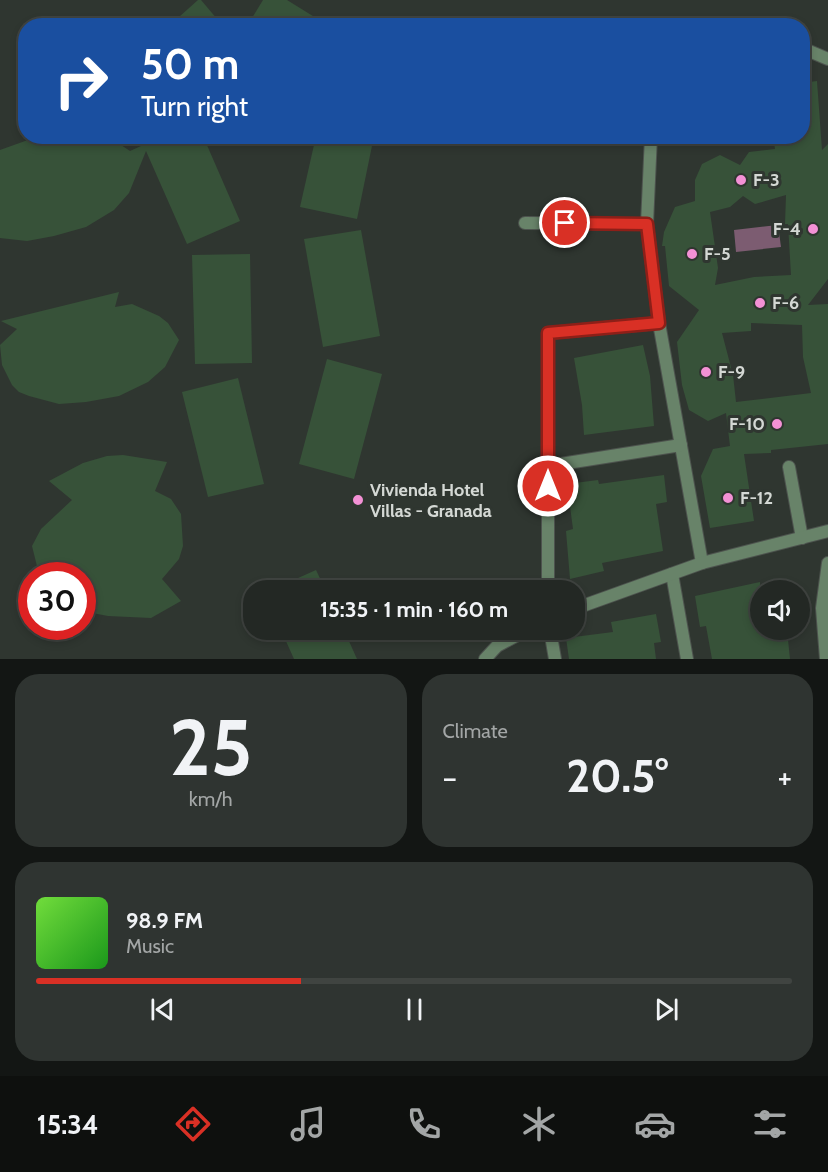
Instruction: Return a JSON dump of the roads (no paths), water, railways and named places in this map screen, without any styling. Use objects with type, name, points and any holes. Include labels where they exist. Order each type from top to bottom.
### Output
[{"type":"street","points":[[810,51],[828,59]]},
{"type":"street","points":[[651,144],[647,224],[659,323],[702,563]]},
{"type":"street","points":[[525,223],[647,224]]},
{"type":"street","points":[[548,580],[548,333],[659,323]]},
{"type":"street","points":[[548,466],[681,445]]},
{"type":"street","points":[[789,467],[802,538]]},
{"type":"street","points":[[585,605],[702,563],[828,531]]},
{"type":"street","points":[[826,659],[822,608],[828,563]]},
{"type":"street","points":[[672,574],[687,659]]},
{"type":"street","points":[[485,659],[497,646],[508,640]]},
{"type":"street","points":[[552,640],[555,659]]},
{"type":"place","name":"F-3","points":[[741,180]]},
{"type":"place","name":"F-4","points":[[813,229]]},
{"type":"place","name":"F-5","points":[[692,254]]},
{"type":"place","name":"F-6","points":[[760,303]]},
{"type":"place","name":"F-9","points":[[706,372]]},
{"type":"place","name":"F-10","points":[[777,424]]},
{"type":"place","name":"F-12","points":[[728,498]]},
{"type":"place","name":"Vivienda Hotel Villas - Granada","points":[[358,500]]}]
